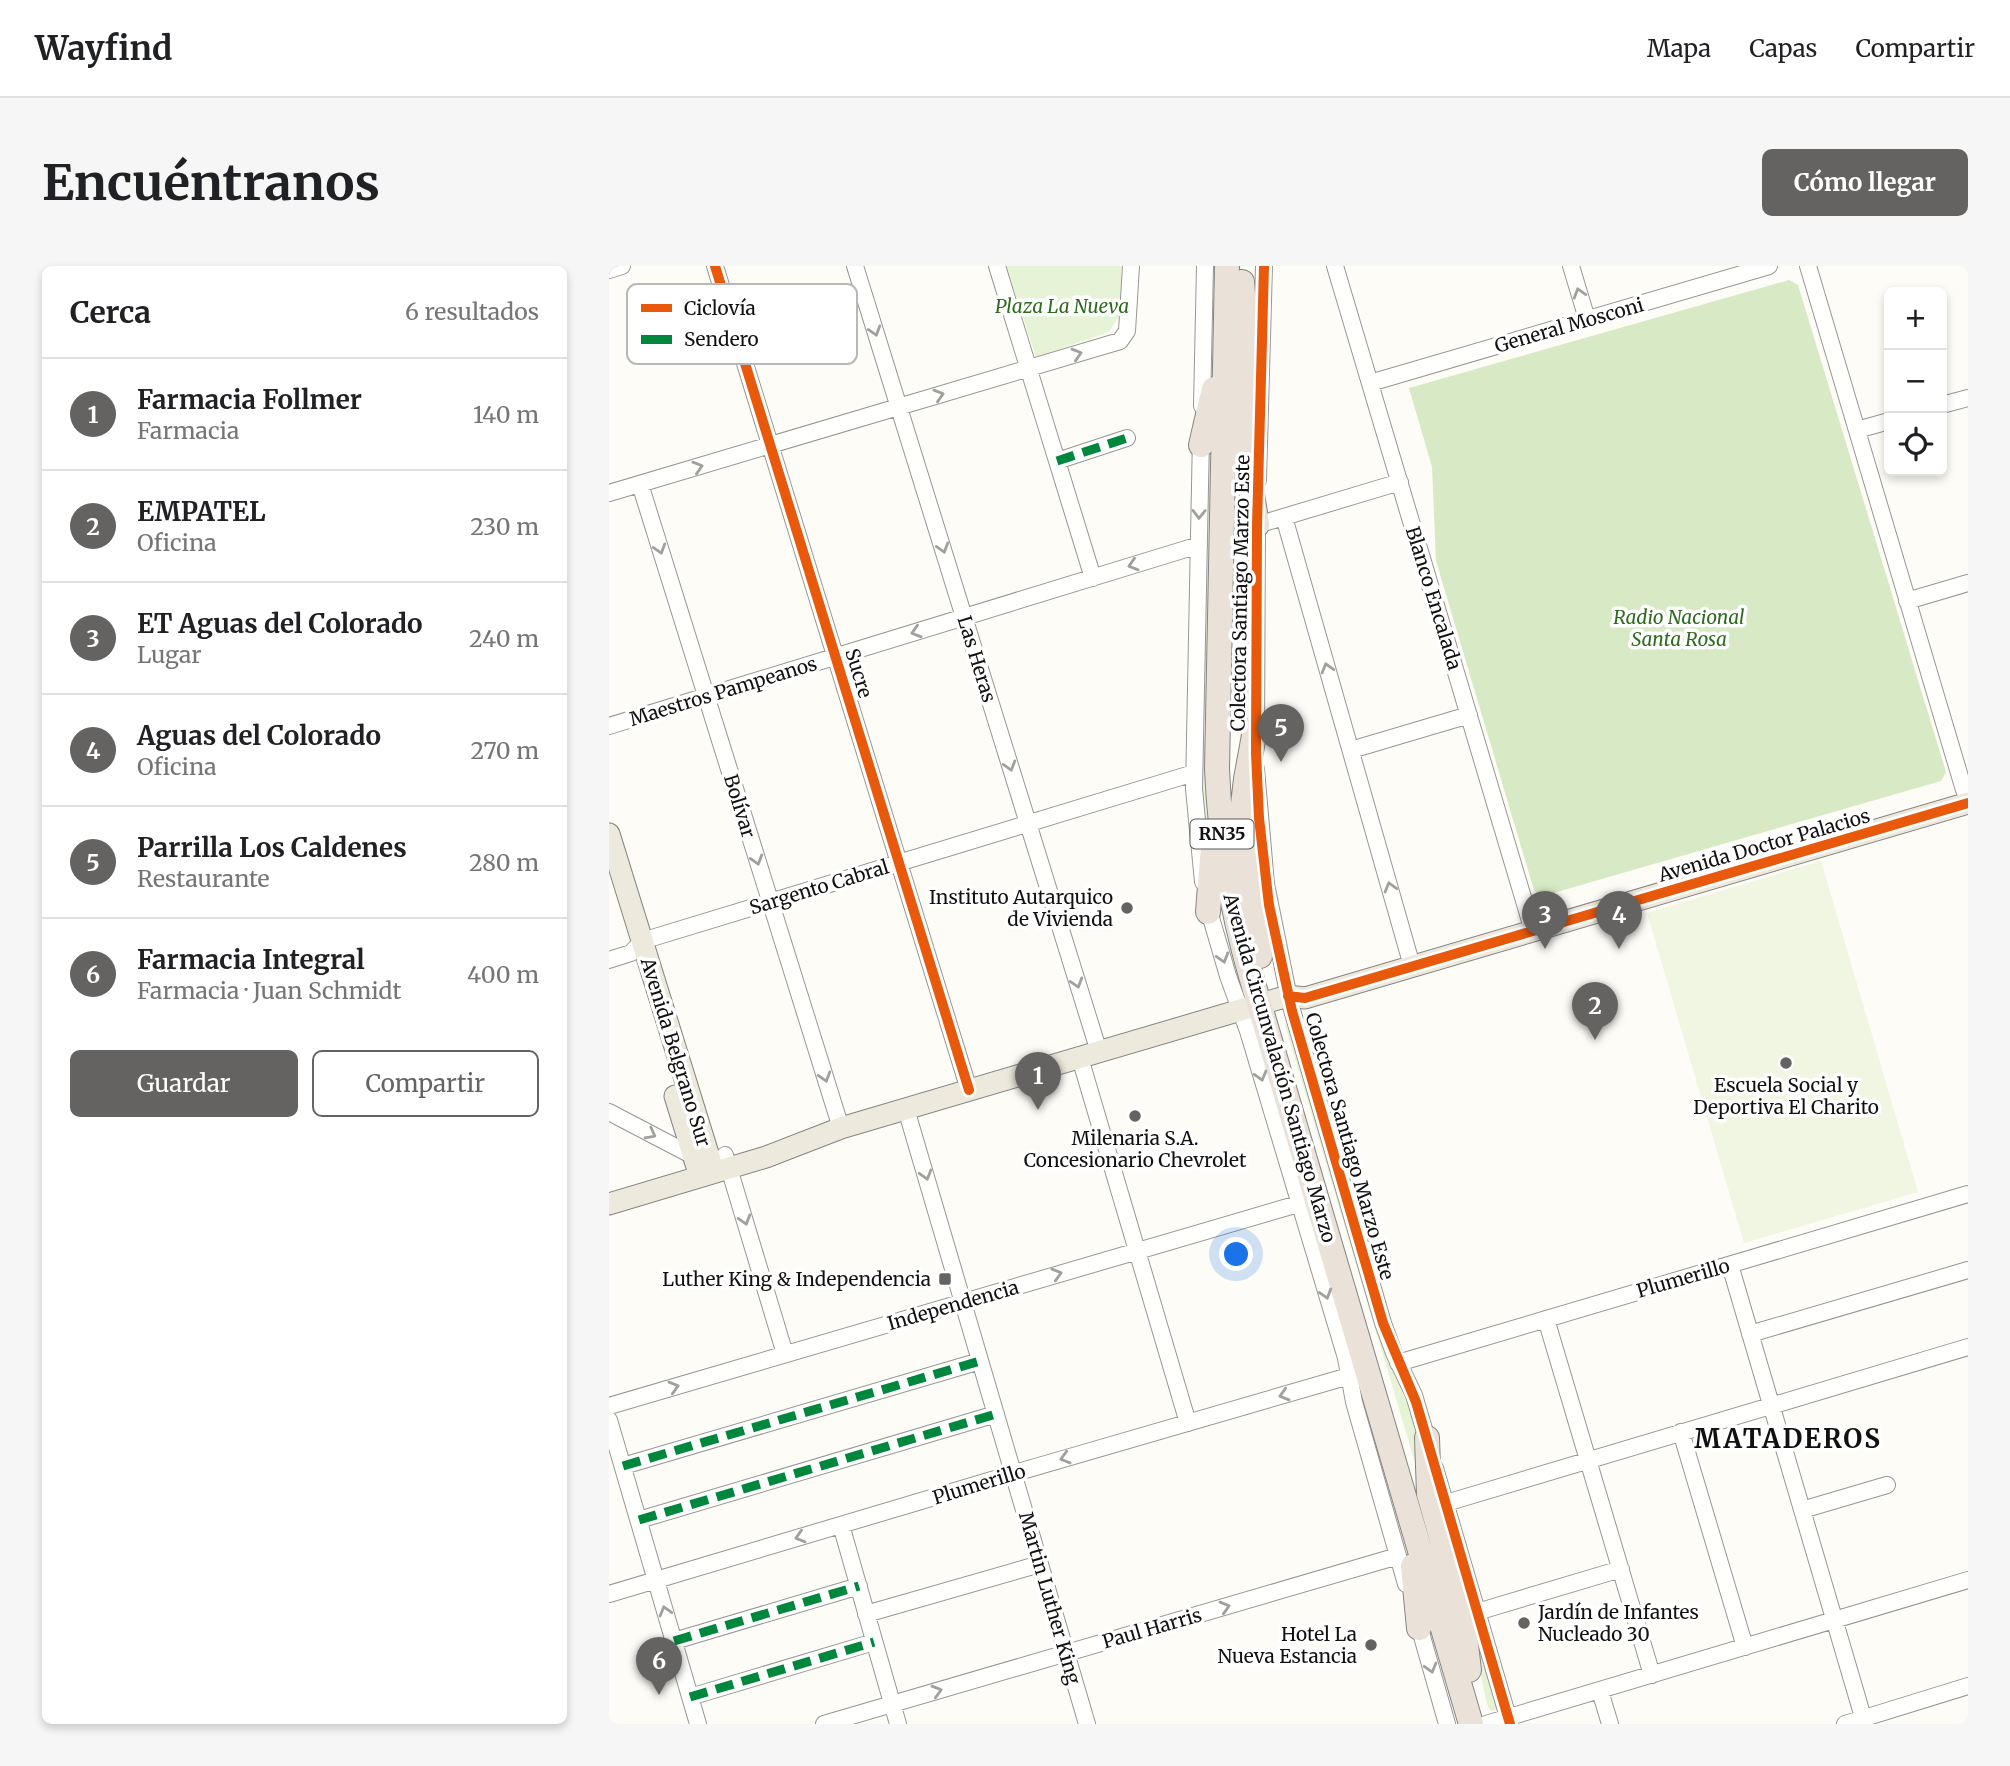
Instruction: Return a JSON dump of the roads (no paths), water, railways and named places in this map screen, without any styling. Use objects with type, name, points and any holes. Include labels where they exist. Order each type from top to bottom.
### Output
[{"type":"highway","points":[[1201,445],[1214,383],[1218,266]]},
{"type":"highway","points":[[1237,271],[1247,341],[1247,462],[1257,525]]},
{"type":"highway","name":"Avenida Circunvalación Santiago Marzo","points":[[1237,271],[1218,659],[1217,769],[1223,840],[1235,919],[1265,1003],[1469,1670],[1497,1723]]},
{"type":"highway","name":"Avenida Circunvalación Santiago Marzo","points":[[1237,271],[1231,752],[1239,849],[1250,916],[1260,956],[1265,1003],[1358,1374],[1471,1724]]},
{"type":"highway","points":[[1208,912],[1213,842],[1207,723],[1218,659]]},
{"type":"highway","points":[[1255,730],[1245,779],[1243,805],[1260,956]]},
{"type":"highway","points":[[1358,1374],[1412,1558],[1419,1628]]},
{"type":"highway","points":[[1427,1438],[1428,1489],[1462,1611],[1469,1670]]},
{"type":"main road","name":"Avenida Doctor Palacios","points":[[710,1163],[781,1139],[841,1128],[1265,1003],[1301,984],[1410,960],[1967,794]]},
{"type":"main road","name":"Avenida Belgrano Sur","points":[[610,842],[636,947]]},
{"type":"main road","name":"Avenida Belgrano Sur","points":[[609,883],[636,947],[710,1163]]},
{"type":"main road","points":[[609,1190],[710,1163]]},
{"type":"main road","points":[[609,1204],[710,1163]]},
{"type":"street","points":[[609,270],[622,266]]},
{"type":"street","name":"Sucre","points":[[715,266],[721,284]]},
{"type":"street","name":"Las Heras","points":[[855,266],[1028,823],[1137,1251],[1188,1423]]},
{"type":"street","points":[[997,266],[1093,578]]},
{"type":"street","points":[[609,493],[1117,342],[1125,337],[1127,328],[1131,266]]},
{"type":"street","name":"Colectora Santiago Marzo Este","points":[[1205,266],[1194,773],[1199,861],[1208,912],[1265,1003],[1398,1363],[1414,1395],[1477,1612],[1497,1723]]},
{"type":"street","name":"Colectora Santiago Marzo Este","points":[[1264,266],[1255,730],[1262,852],[1273,927],[1265,1003],[1298,1203],[1358,1374],[1354,1402],[1447,1724]]},
{"type":"street","name":"Blanco Encalada","points":[[1335,266],[1531,924]]},
{"type":"street","points":[[1571,266],[1587,319]]},
{"type":"street","name":"General Mosconi","points":[[1370,383],[1769,266]]},
{"type":"street","points":[[1808,266],[1967,794]]},
{"type":"street","name":"Sucre","points":[[745,364],[969,1090]]},
{"type":"street","points":[[1947,404],[1968,398]]},
{"type":"street","points":[[1857,430],[1884,422]]},
{"type":"street","points":[[1057,461],[1127,439]]},
{"type":"street","points":[[1257,525],[1399,482]]},
{"type":"street","name":"Bolívar","points":[[640,484],[841,1128]]},
{"type":"street","points":[[1284,517],[1410,960]]},
{"type":"street","name":"Maestros Pampeanos","points":[[609,726],[1199,545]]},
{"type":"street","points":[[1907,601],[1968,583]]},
{"type":"street","points":[[1351,750],[1469,715]]},
{"type":"street","name":"Sargento Cabral","points":[[609,960],[636,947],[770,902],[1194,773]]},
{"type":"street","name":"Martin Luther King","points":[[906,1109],[1087,1724]]},
{"type":"street","points":[[609,1112],[710,1163],[785,1354]]},
{"type":"street","name":"Plumerillo","points":[[1398,1363],[1968,1194]]},
{"type":"street","name":"Independencia","points":[[609,1406],[1298,1203]]},
{"type":"street","points":[[1730,1265],[1864,1721]]},
{"type":"street","points":[[1750,1334],[1968,1270]]},
{"type":"street","points":[[1546,1319],[1652,1675]]},
{"type":"street","points":[[1445,1503],[1968,1347]]},
{"type":"street","points":[[623,1466],[980,1361]]},
{"type":"street","name":"Plumerillo","points":[[609,1594],[1013,1473],[1358,1374]]},
{"type":"street","points":[[639,1520],[996,1414]]},
{"type":"street","points":[[609,1420],[698,1724]]},
{"type":"street","points":[[1681,1432],[1745,1647]]},
{"type":"street","points":[[1802,1510],[1887,1485]]},
{"type":"street","points":[[841,1525],[898,1724]]},
{"type":"street","name":"Paul Harris","points":[[824,1724],[1398,1556]]},
{"type":"street","points":[[866,1614],[1040,1564]]},
{"type":"street","points":[[1477,1612],[1621,1569]]},
{"type":"street","points":[[1497,1723],[1968,1580]]},
{"type":"street","points":[[674,1642],[859,1586]]},
{"type":"street","points":[[690,1697],[874,1642]]},
{"type":"street","points":[[1845,1724],[1864,1721],[1968,1686]]},
{"type":"street","points":[[1600,1691],[1610,1724]]},
{"type":"place","name":"Parrilla Los Caldenes","points":[[1281,762]]},
{"type":"place","name":"Instituto Autarquico de Vivienda","points":[[1127,908]]},
{"type":"place","name":"ET Aguas del Colorado","points":[[1545,949]]},
{"type":"place","name":"Aguas del Colorado","points":[[1619,949]]},
{"type":"place","name":"EMPATEL","points":[[1595,1040]]},
{"type":"place","name":"Escuela Social y Deportiva El Charito","points":[[1786,1063]]},
{"type":"place","name":"Farmacia Follmer","points":[[1038,1110]]},
{"type":"place","name":"Milenaria S.A. Concesionario Chevrolet","points":[[1135,1116]]},
{"type":"place","name":"Luther King & Independencia","points":[[945,1279]]},
{"type":"place","name":"Jardín de Infantes Nucleado 30","points":[[1524,1623]]},
{"type":"place","name":"Hotel La Nueva Estancia","points":[[1371,1645]]},
{"type":"place","name":"Farmacia Integral","points":[[659,1695]]},
{"type":"district","name":"MATADEROS","points":[[1788,1439]]},
{"type":"park label","name":"Plaza La Nueva","points":[[1062,306]]},
{"type":"park label","name":"Radio Nacional Santa Rosa","points":[[1679,628]]}]
